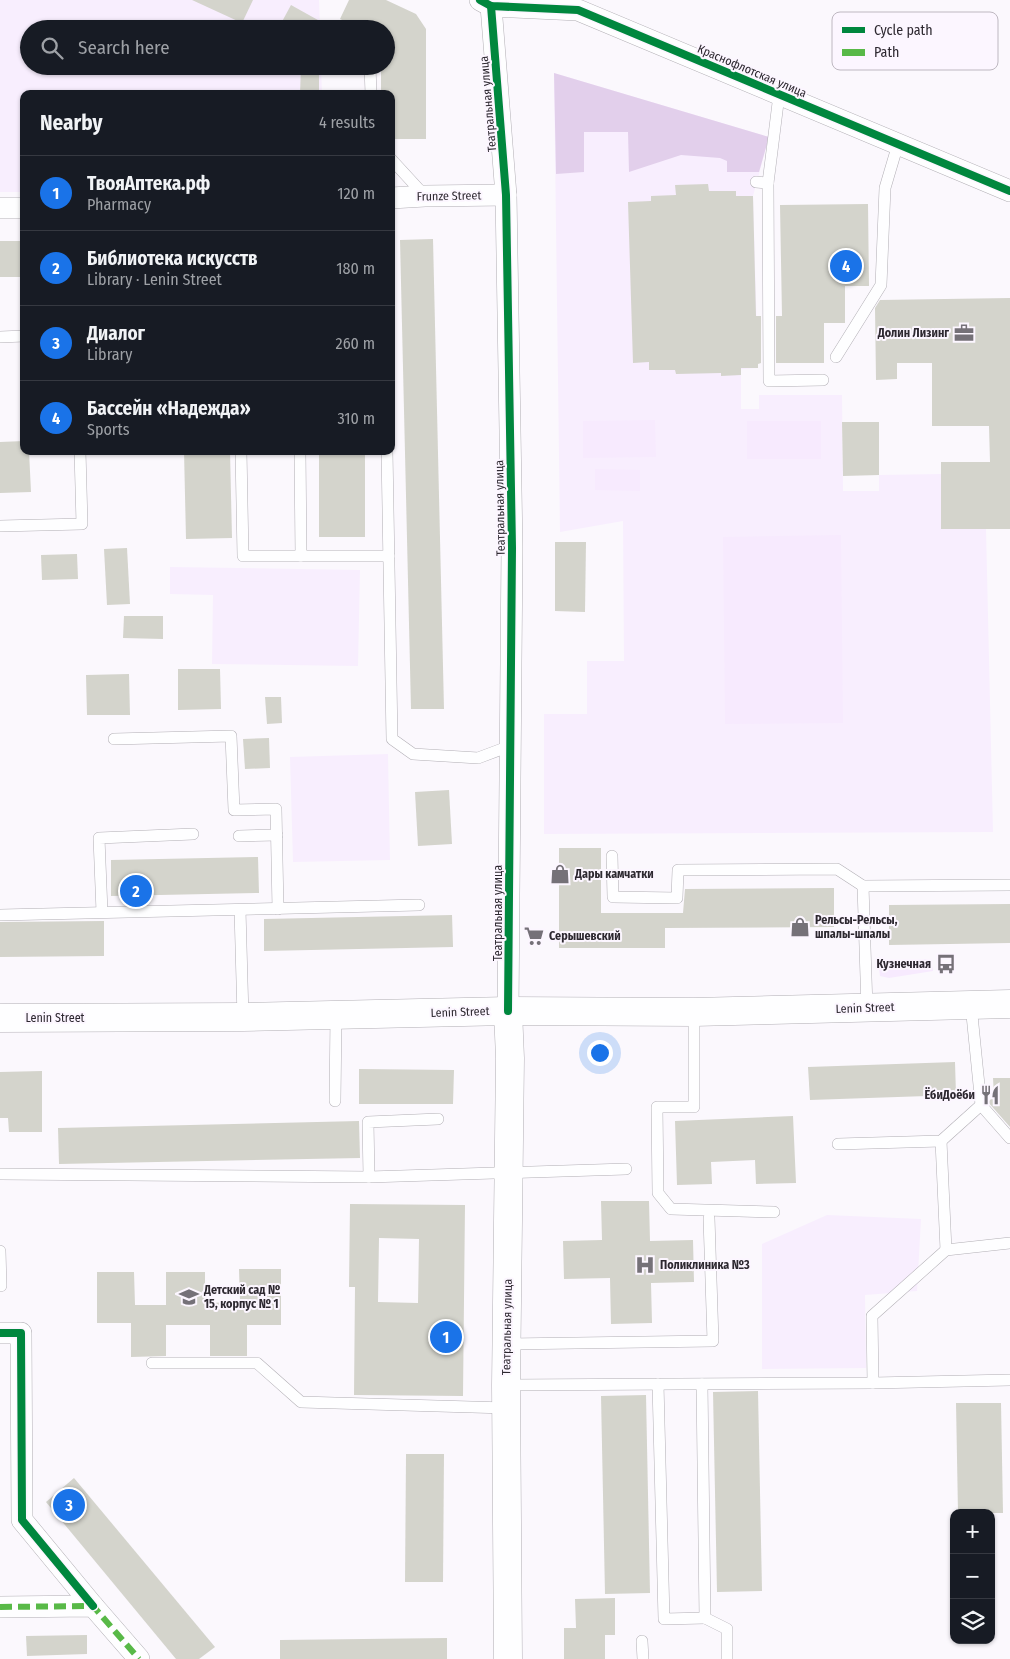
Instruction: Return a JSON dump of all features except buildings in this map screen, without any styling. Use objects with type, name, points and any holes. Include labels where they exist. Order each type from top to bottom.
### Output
[{"type":"main road","name":"Lenin Street","points":[[0,1018],[336,1016],[508,1010],[694,1012],[1010,1004]]},
{"type":"main road","name":"Театральная улица","points":[[508,1010],[510,1058],[506,1344],[508,1659]]},
{"type":"street","name":"Краснофлотская улица","points":[[486,3],[578,10],[1010,191]]},
{"type":"street","name":"Театральная улица","points":[[486,3],[506,195],[512,548],[508,1010]]},
{"type":"street","name":"Frunze Street","points":[[395,198],[506,195]]},
{"type":"street","points":[[0,208],[20,208]]},
{"type":"street","points":[[0,1333],[21,1332],[22,1520],[139,1659]]},
{"type":"street","points":[[0,1607],[93,1606]]},
{"type":"lane","points":[[370,75],[371,90]]},
{"type":"lane","points":[[779,94],[768,183],[769,380],[823,380]]},
{"type":"lane","points":[[836,357],[881,285],[885,188],[898,144]]},
{"type":"lane","points":[[395,163],[425,196]]},
{"type":"lane","points":[[756,182],[768,183]]},
{"type":"lane","points":[[0,337],[20,336]]},
{"type":"lane","points":[[0,526],[82,524],[80,455]]},
{"type":"lane","points":[[241,455],[243,556],[389,556]]},
{"type":"lane","points":[[300,455],[301,556]]},
{"type":"lane","points":[[387,455],[392,739],[413,754],[459,757],[478,758],[510,746]]},
{"type":"lane","points":[[114,739],[231,736],[234,810],[276,809],[278,909]]},
{"type":"lane","points":[[102,912],[99,838],[193,834]]},
{"type":"lane","points":[[239,836],[277,835]]},
{"type":"lane","points":[[612,856],[613,897],[677,898],[678,870],[837,869],[863,886],[1010,886]]},
{"type":"lane","points":[[863,886],[867,1008]]},
{"type":"lane","points":[[0,915],[419,906]]},
{"type":"lane","points":[[240,910],[243,1017]]},
{"type":"lane","points":[[971,1005],[981,1105],[1010,1138]]},
{"type":"lane","points":[[694,1012],[694,1107],[657,1107],[658,1193],[671,1209],[774,1212]]},
{"type":"lane","points":[[335,1101],[336,1016]]},
{"type":"lane","points":[[838,1144],[941,1141],[981,1105]]},
{"type":"lane","points":[[369,1177],[368,1122],[438,1119]]},
{"type":"lane","points":[[941,1141],[946,1250]]},
{"type":"lane","points":[[0,1174],[369,1177],[626,1169]]},
{"type":"lane","points":[[506,1344],[713,1341],[709,1218]]},
{"type":"lane","points":[[873,1383],[872,1316],[946,1250],[1010,1243]]},
{"type":"lane","points":[[0,1251],[1,1286]]},
{"type":"lane","points":[[152,1363],[257,1363],[301,1402],[506,1397],[658,1384],[1010,1380]]},
{"type":"lane","points":[[658,1384],[664,1618],[704,1618],[727,1629],[727,1659]]},
{"type":"lane","points":[[702,1384],[704,1618]]},
{"type":"lane","points":[[642,1641],[643,1659]]},
{"type":"shaded area","points":[[0,0],[319,0],[320,20],[20,20],[20,75],[321,75],[322,90],[20,90],[20,192],[0,192]]},
{"type":"shaded area","points":[[554,73],[769,137],[753,196],[758,368],[741,369],[741,409],[759,409],[759,395],[842,395],[843,491],[879,491],[879,475],[941,474],[941,529],[986,529],[993,832],[544,834],[544,714],[587,714],[587,661],[624,661],[623,521],[560,532]]},
{"type":"shaded area","points":[[554,73],[769,137],[759,172],[727,172],[727,161],[720,158],[681,155],[629,172],[628,132],[584,132],[584,172],[556,174]]},
{"type":"shaded area","points":[[655,420],[656,457],[583,458],[583,421]]},
{"type":"shaded area","points":[[747,421],[821,421],[821,459],[747,459]]},
{"type":"shaded area","points":[[595,469],[640,470],[640,491],[595,490]]},
{"type":"shaded area","points":[[841,535],[843,723],[725,724],[723,537]]},
{"type":"shaded area","points":[[170,567],[360,570],[358,666],[212,664],[213,595],[170,594]]},
{"type":"shaded area","points":[[388,754],[390,860],[293,862],[290,757]]},
{"type":"shaded area","points":[[931,959],[933,971],[889,978],[880,976],[878,961]]},
{"type":"shaded area","points":[[827,1215],[921,1219],[917,1291],[865,1295],[866,1368],[762,1369],[762,1244]]},
{"type":"marked path","points":[[0,1607],[93,1606],[139,1659]]},
{"type":"cycle path","points":[[480,0],[491,6],[578,10],[1010,191]]},
{"type":"cycle path","points":[[491,6],[506,195],[512,548],[508,1011]]},
{"type":"cycle path","points":[[0,1333],[21,1333],[22,1520],[93,1606]]},
{"type":"place","name":"Бассейн «Надежда»","points":[[846,266]]},
{"type":"place","name":"Долин Лизинг","points":[[964,333]]},
{"type":"place","name":"Дары камчатки","points":[[560,874]]},
{"type":"place","name":"Библиотека искусств","points":[[136,891]]},
{"type":"place","name":"Рельсы-Рельсы, шпалы-шпалы","points":[[800,927]]},
{"type":"place","name":"Серышевский","points":[[534,936]]},
{"type":"place","name":"Кузнечная","points":[[946,964]]},
{"type":"place","name":"ЁбиДоёби","points":[[990,1095]]},
{"type":"place","name":"Поликлиника №3","points":[[645,1265]]},
{"type":"place","name":"Детский сад № 15, корпус № 1","points":[[189,1297]]},
{"type":"place","name":"ТвояАптека.рф","points":[[446,1337]]},
{"type":"place","name":"Диалог","points":[[69,1505]]}]
